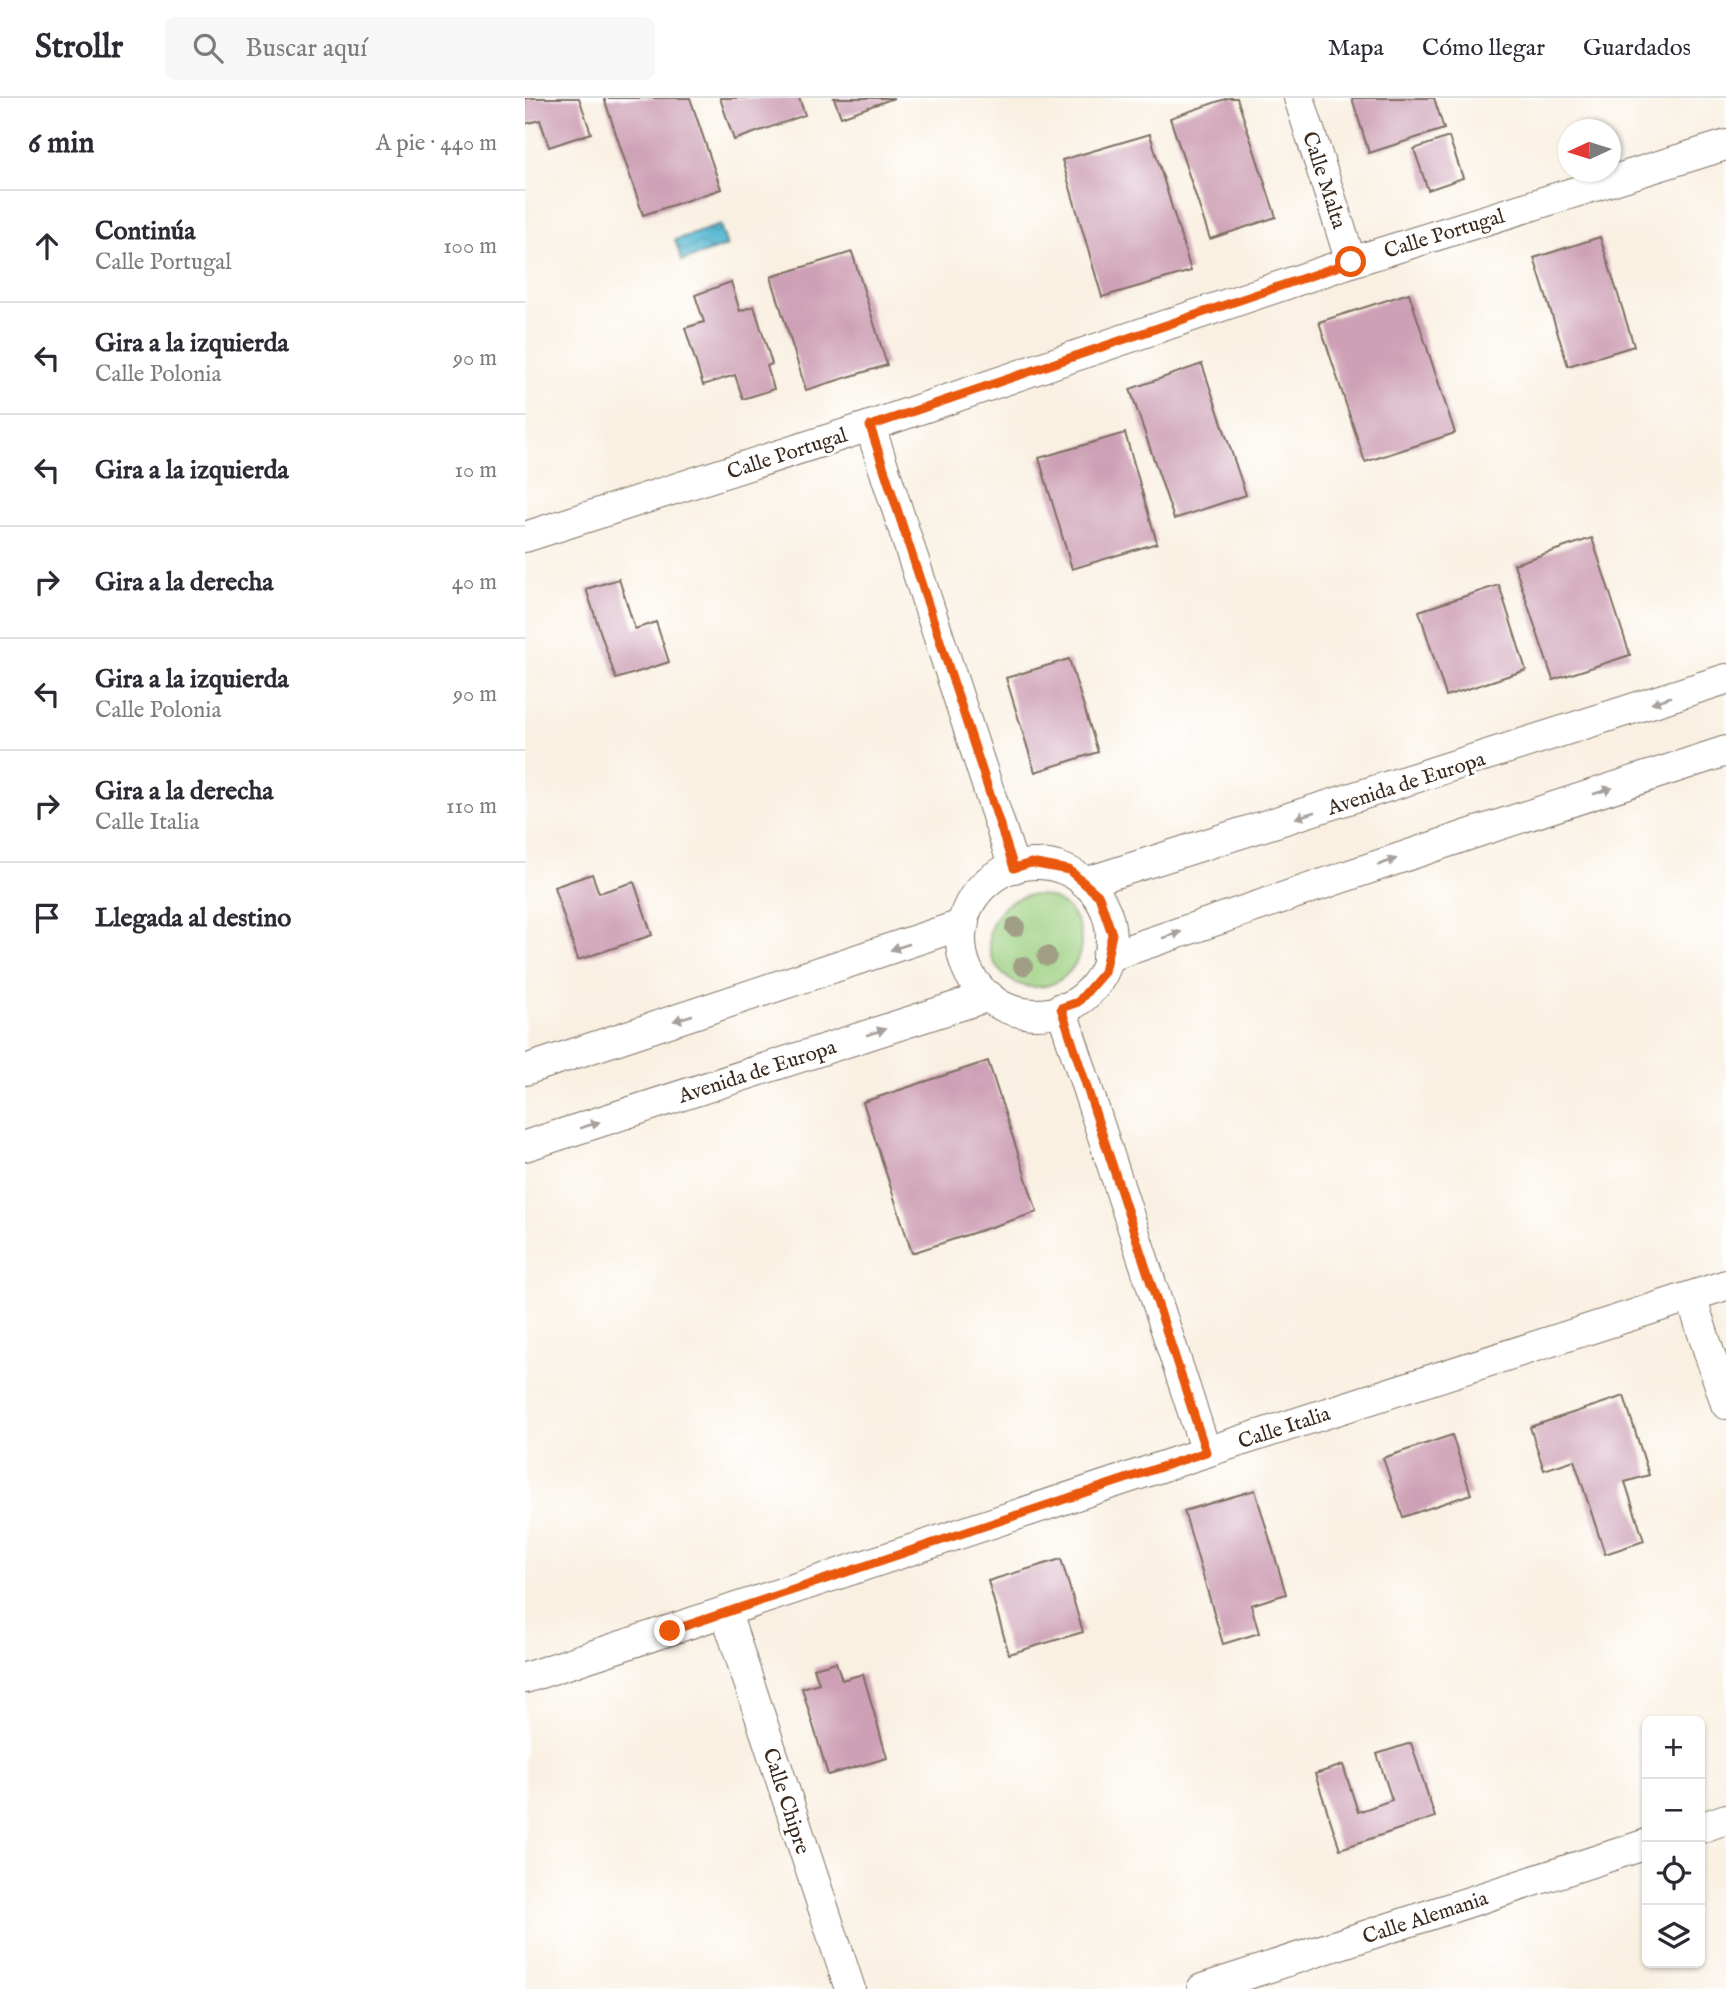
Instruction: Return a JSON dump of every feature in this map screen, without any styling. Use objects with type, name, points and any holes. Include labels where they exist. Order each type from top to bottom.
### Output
[{"type":"street","name":"Calle Malta","points":[[1299,98],[1351,262]]},
{"type":"street","name":"Calle Portugal","points":[[525,537],[870,426],[1351,262],[1726,145]]},
{"type":"street","points":[[870,426],[1014,868]]},
{"type":"street","name":"Avenida de Europa","points":[[1084,883],[1726,679]]},
{"type":"street","points":[[1107,957],[1726,751]]},
{"type":"street","points":[[1031,863],[1069,870],[1084,883],[1099,896],[1112,934],[1104,972],[1078,1002],[1041,1015],[1002,1007],[973,981],[960,944],[968,905],[993,875],[1031,863]]},
{"type":"street","points":[[525,1070],[964,924]]},
{"type":"street","name":"Avenida de Europa","points":[[525,1146],[989,996]]},
{"type":"street","points":[[1061,1008],[1206,1452]]},
{"type":"street","name":"Calle Italia","points":[[525,1678],[1206,1452],[1726,1285]]},
{"type":"street","points":[[1691,1297],[1726,1404]]},
{"type":"street","name":"Calle Chipre","points":[[726,1613],[850,1989]]},
{"type":"street","points":[[1705,1826],[1726,1819]]},
{"type":"street","name":"Calle Alemania","points":[[1202,1989],[1642,1846]]},
{"type":"green space","points":[[1035,895],[1053,898],[1068,908],[1078,923],[1081,941],[1078,959],[1068,974],[1053,984],[1035,987],[1017,984],[1002,974],[992,959],[989,941],[992,923],[1002,908],[1017,898]]},
{"type":"water","points":[[720,225],[727,246],[682,261],[675,240]]},
{"type":"building","points":[[525,98],[579,98],[591,133],[549,147],[540,120],[525,124]]},
{"type":"building","points":[[604,98],[690,98],[721,189],[643,215]]},
{"type":"building","points":[[720,98],[799,98],[805,115],[734,140]]},
{"type":"building","points":[[834,98],[894,98],[841,117]]},
{"type":"building","points":[[1228,98],[1237,98],[1276,217],[1210,239],[1170,118]]},
{"type":"building","points":[[1352,98],[1434,98],[1444,129],[1369,153]]},
{"type":"building","points":[[1150,134],[1191,271],[1102,297],[1062,160]]},
{"type":"building","points":[[1449,137],[1463,178],[1428,190],[1414,149]]},
{"type":"building","points":[[1600,237],[1634,346],[1568,366],[1534,258]]},
{"type":"building","points":[[852,252],[887,365],[806,390],[771,277]]},
{"type":"building","points":[[731,282],[740,311],[754,306],[772,364],[767,366],[774,389],[743,399],[735,375],[703,385],[685,328],[704,322],[695,295]]},
{"type":"building","points":[[1409,293],[1455,433],[1365,462],[1319,322]]},
{"type":"building","points":[[1202,364],[1246,495],[1174,519],[1130,389]]},
{"type":"building","points":[[1125,433],[1157,543],[1072,569],[1039,458]]},
{"type":"building","points":[[1592,538],[1630,655],[1553,680],[1514,564]]},
{"type":"building","points":[[619,579],[635,629],[656,622],[669,662],[616,679],[586,589]]},
{"type":"building","points":[[1499,585],[1526,670],[1446,696],[1419,611]]},
{"type":"building","points":[[1069,659],[1098,752],[1035,772],[1006,678]]},
{"type":"building","points":[[592,874],[599,893],[634,882],[652,935],[578,960],[554,887]]},
{"type":"building","points":[[988,1061],[1037,1212],[912,1253],[863,1102]]},
{"type":"building","points":[[1624,1396],[1649,1475],[1625,1482],[1644,1541],[1605,1554],[1574,1460],[1544,1470],[1530,1427]]},
{"type":"building","points":[[1452,1435],[1471,1494],[1403,1517],[1383,1458]]},
{"type":"building","points":[[1255,1490],[1286,1594],[1251,1605],[1259,1633],[1223,1644],[1184,1511]]},
{"type":"building","points":[[1061,1559],[1083,1632],[1009,1654],[988,1581]]},
{"type":"building","points":[[836,1662],[842,1680],[863,1674],[887,1758],[828,1775],[802,1688],[819,1683],[814,1668]]},
{"type":"building","points":[[1411,1743],[1435,1817],[1340,1849],[1315,1774],[1343,1765],[1358,1812],[1392,1800],[1377,1754]]},
{"type":"route","points":[[670,1631],[1206,1452],[1061,1008],[1078,1002],[1104,972],[1112,934],[1099,896],[1069,870],[1031,863],[1014,868],[870,426],[1351,262]]}]
